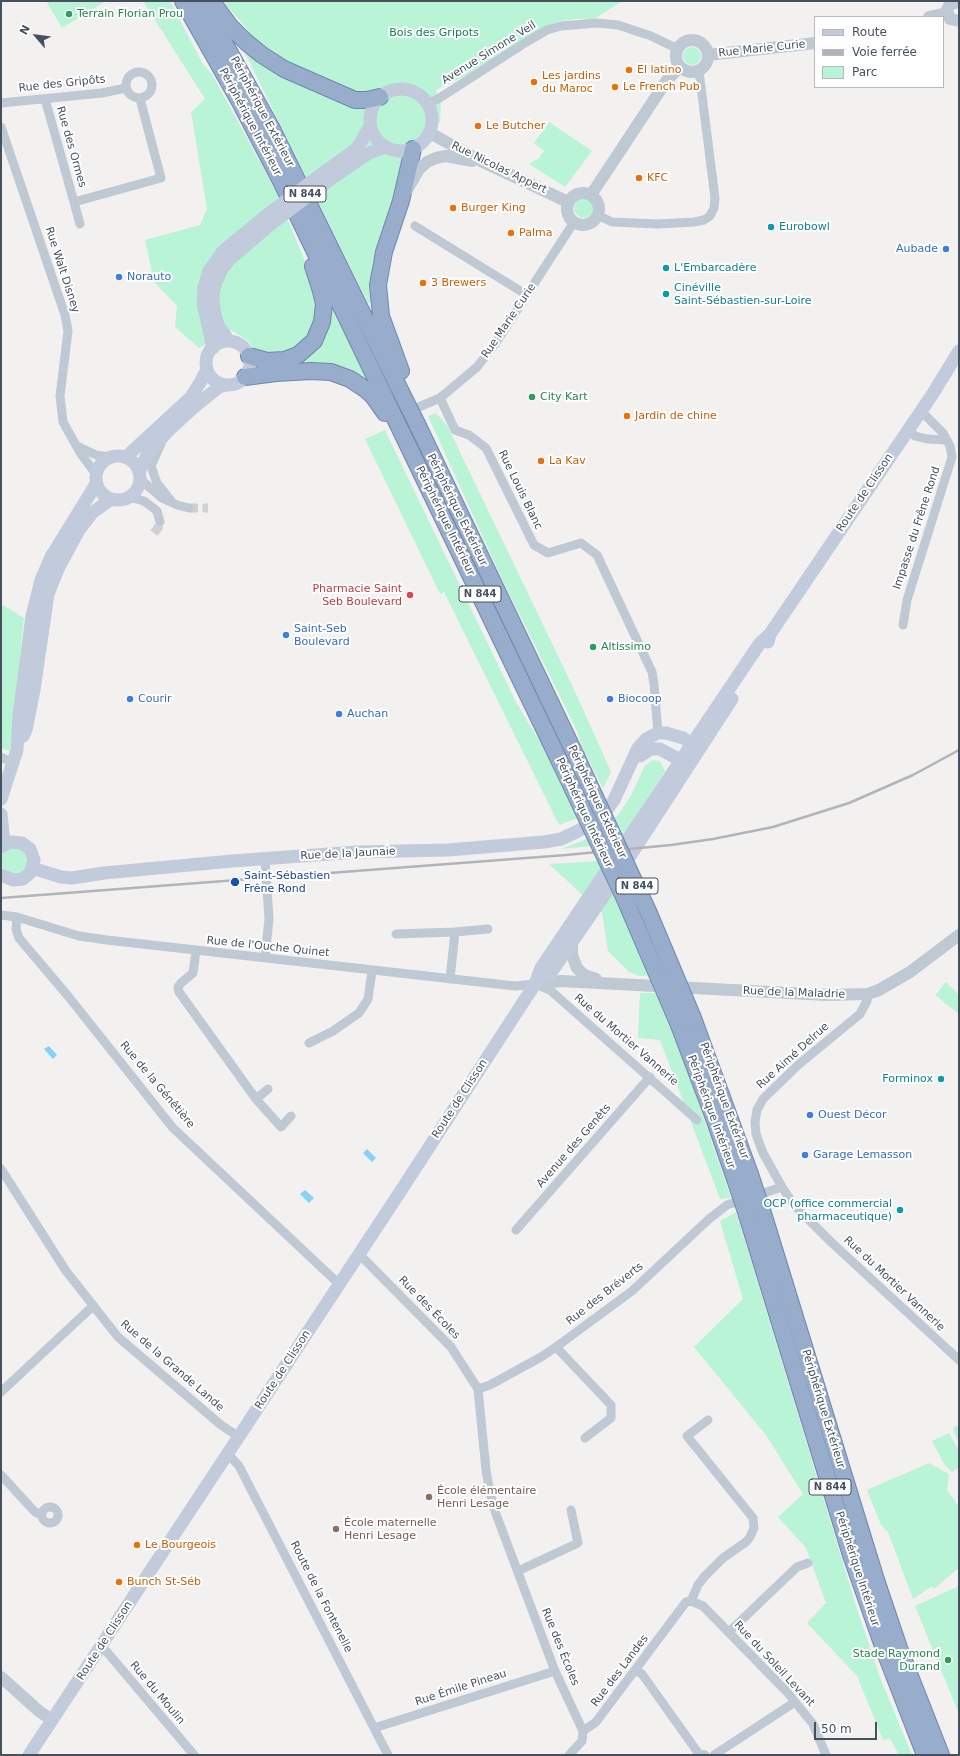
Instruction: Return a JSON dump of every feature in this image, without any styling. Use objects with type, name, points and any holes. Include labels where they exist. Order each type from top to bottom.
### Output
[{"type":"highway","name":"Périphérique Intérieur","points":[[183,1],[240,102],[308,235],[386,407],[419,467],[562,764],[624,897],[686,1022],[714,1118],[743,1177],[858,1575],[895,1681],[925,1755]]},
{"type":"highway","name":"Périphérique Extérieur","points":[[202,1],[291,166],[417,424],[576,756],[648,911],[686,1022]]},
{"type":"highway","points":[[212,1],[230,26],[246,42],[278,66],[355,100],[367,100],[380,97]]},
{"type":"highway","points":[[401,392],[404,382],[381,316],[378,285],[384,252],[401,201],[413,149]]},
{"type":"highway","points":[[249,356],[267,361],[290,358],[298,355],[310,346],[319,331],[323,317],[324,304],[316,274],[306,248],[308,235]]},
{"type":"highway","points":[[245,377],[276,372],[332,372],[350,379],[365,389],[386,407]]},
{"type":"highway","name":"Périphérique Extérieur","points":[[754,1213],[899,1648],[941,1755]]},
{"type":"main road","points":[[402,88],[420,94],[428,103],[432,121],[430,133],[426,140],[413,149],[399,151],[385,147],[376,138],[370,126],[373,107],[380,97],[390,90],[402,88]]},
{"type":"main road","points":[[212,348],[203,303],[204,287],[209,271],[223,251],[269,220],[326,177],[355,150],[370,126]]},
{"type":"main road","points":[[326,177],[369,153],[385,147]]},
{"type":"main road","points":[[96,479],[102,493],[111,499],[120,500],[129,497],[136,490],[148,455],[168,431],[193,408],[219,388],[225,385],[234,384],[245,377],[250,367],[249,356],[241,346],[229,341],[218,325],[214,310],[213,295],[216,282],[222,269],[269,220]]},
{"type":"main road","points":[[126,457],[191,397],[202,381],[207,369],[207,358],[212,348],[220,343],[229,341]]},
{"type":"main road","name":"Route de Clisson","points":[[29,1755],[228,1454],[535,984],[541,968],[690,751],[760,643],[770,634],[908,430],[959,351]]},
{"type":"main road","points":[[207,369],[214,379],[225,385]]},
{"type":"main road","points":[[18,745],[19,715],[32,616],[41,580],[51,557],[96,479],[100,464],[109,457],[126,457],[132,460],[140,476]]},
{"type":"main road","points":[[1,799],[18,745],[26,730],[34,690],[48,594],[70,545],[85,521],[97,508],[111,499]]},
{"type":"main road","points":[[658,733],[671,734],[683,738],[690,751]]},
{"type":"main road","name":"Rue de la Jaunaie","points":[[640,756],[644,746],[653,744],[658,733]]},
{"type":"main road","name":"Rue de la Jaunaie","points":[[32,868],[61,877],[72,878],[104,873],[265,858],[357,852],[448,850],[544,842],[561,839],[600,818],[614,800],[638,748],[643,741],[658,733]]},
{"type":"main road","name":"Rue de la Jaunaie","points":[[630,766],[640,756],[651,749],[690,751]]},
{"type":"main road","name":"Route de Clisson","points":[[535,984],[550,974],[612,884],[646,832],[646,824],[648,820],[690,751]]},
{"type":"main road","points":[[1,814],[3,845],[16,842],[27,846],[33,856],[32,868],[26,876],[18,880],[9,880],[1,875]]},
{"type":"street","points":[[947,13],[950,4],[957,1]]},
{"type":"street","points":[[934,16],[947,13]]},
{"type":"street","points":[[947,13],[953,20],[959,21]]},
{"type":"street","name":"Avenue Simone Veil","points":[[428,103],[438,99],[528,41],[547,30],[560,26],[597,23],[618,26],[651,36],[678,50]]},
{"type":"street","points":[[694,40],[704,45],[708,55],[706,64],[699,71],[689,72],[680,67],[676,57],[678,50],[684,43],[694,40]]},
{"type":"street","name":"Rue Marie Curie","points":[[708,55],[814,43]]},
{"type":"street","points":[[591,195],[667,80],[680,67]]},
{"type":"street","points":[[597,215],[612,222],[658,224],[694,222],[704,220],[710,216],[714,208],[715,198],[699,71]]},
{"type":"street","points":[[143,72],[150,76],[153,82],[152,90],[146,97],[140,99],[134,98],[126,88],[126,83],[133,73],[143,72]]},
{"type":"street","name":"Rue des Gripôts","points":[[1,103],[102,93],[126,88]]},
{"type":"street","name":"Rue des Ormes","points":[[46,99],[80,224]]},
{"type":"street","points":[[140,99],[161,178],[166,186]]},
{"type":"street","name":"Rue Walt Disney","points":[[1,127],[65,315],[68,331],[60,396],[63,422],[96,479]]},
{"type":"street","name":"Rue Nicolas Appert","points":[[430,133],[482,161],[568,202]]},
{"type":"street","points":[[401,201],[419,169],[427,162],[446,156],[471,161],[482,161]]},
{"type":"street","name":"Rue des Ormes","points":[[74,202],[161,178]]},
{"type":"street","points":[[580,193],[591,195],[598,204],[597,215],[588,223],[580,224],[574,222],[568,213],[568,202],[580,193]]},
{"type":"street","name":"Rue Marie Curie","points":[[405,414],[440,398],[477,367],[495,344],[574,222]]},
{"type":"street","points":[[415,226],[527,295]]},
{"type":"street","name":"Rue Louis Blanc","points":[[440,398],[455,430],[468,435],[486,448],[534,545],[548,553],[581,543],[596,555],[652,672],[658,733]]},
{"type":"street","name":"Impasse du Frêne Rond","points":[[903,625],[907,600],[951,463],[952,452],[943,433],[921,410]]},
{"type":"street","points":[[908,430],[915,436],[926,439],[947,440]]},
{"type":"street","points":[[168,431],[151,466],[157,483],[172,502]]},
{"type":"street","points":[[76,446],[96,455],[109,457]]},
{"type":"street","points":[[140,476],[162,498],[189,508]]},
{"type":"street","points":[[129,497],[144,501],[157,511],[160,522]]},
{"type":"street","points":[[32,616],[39,655]]},
{"type":"street","points":[[1,757],[13,763]]},
{"type":"street","points":[[265,858],[269,919],[265,958]]},
{"type":"street","name":"Rue de l'Ouche Quinet","points":[[1,915],[17,916],[79,936],[372,971],[515,986],[535,984]]},
{"type":"street","name":"Rue de la Génêtière","points":[[17,916],[16,929],[19,938],[68,996],[174,1128],[339,1284]]},
{"type":"street","points":[[396,934],[456,932],[488,929]]},
{"type":"street","points":[[450,979],[456,932]]},
{"type":"street","name":"Rue de la Maladrie","points":[[535,984],[553,981],[827,995],[868,994],[879,990],[910,972],[959,935]]},
{"type":"street","name":"Rue de la Maladrie","points":[[572,940],[573,960],[580,971],[589,977],[611,983]]},
{"type":"street","points":[[196,951],[194,973],[181,983],[178,987],[179,992],[256,1099],[280,1127],[291,1116]]},
{"type":"street","points":[[309,1043],[333,1031],[359,1013],[368,1000],[372,971]]},
{"type":"street","name":"Rue du Mortier Vannerie","points":[[535,984],[550,990],[697,1120]]},
{"type":"street","name":"Rue Aimé Delrue","points":[[782,1187],[760,1145],[756,1128],[757,1110],[763,1099],[798,1065],[860,1014],[867,1001],[868,994]]},
{"type":"street","name":"Avenue des Genêts","points":[[516,1230],[650,1077]]},
{"type":"street","points":[[256,1099],[268,1089]]},
{"type":"street","name":"Rue de la Grande Lande","points":[[1,1169],[66,1271],[118,1337],[221,1425],[239,1437]]},
{"type":"street","name":"Rue du Mortier Vannerie","points":[[782,1187],[794,1205],[831,1242],[959,1360]]},
{"type":"street","name":"Rue des Bréverts","points":[[478,1389],[541,1358],[632,1291],[709,1219],[727,1205],[782,1187]]},
{"type":"street","name":"Rue des Écoles","points":[[359,1254],[450,1347],[478,1389],[490,1493],[496,1514],[555,1671],[583,1731]]},
{"type":"street","points":[[1,1392],[93,1306]]},
{"type":"street","points":[[556,1347],[611,1405],[611,1418],[585,1438]]},
{"type":"street","name":"Rue des Landes","points":[[569,1755],[582,1741],[583,1731],[596,1722],[686,1602],[691,1600],[698,1585],[704,1577],[723,1558],[746,1542],[754,1528],[753,1518],[687,1436],[708,1420]]},
{"type":"street","name":"Route de la Fontenelle","points":[[228,1454],[240,1466],[388,1755]]},
{"type":"street","points":[[1,1475],[35,1512],[42,1515]]},
{"type":"street","points":[[518,1571],[578,1543],[571,1510]]},
{"type":"street","points":[[729,1632],[797,1567],[808,1563]]},
{"type":"street","name":"Rue du Soleil Levant","points":[[691,1600],[703,1606],[787,1692],[813,1724],[826,1755]]},
{"type":"street","name":"Rue du Moulin","points":[[101,1647],[107,1652],[194,1755]]},
{"type":"street","points":[[635,1670],[642,1674],[699,1754],[705,1755]]},
{"type":"street","name":"Rue Émile Pineau","points":[[374,1728],[555,1671]]},
{"type":"street","points":[[1,1677],[40,1712],[52,1720]]},
{"type":"street","points":[[714,1755],[795,1702]]},
{"type":"green space","name":"Terrain Florian Prou","points":[[46,1],[106,1],[62,28]]},
{"type":"green space","points":[[143,1],[170,1],[203,64],[212,74],[277,193],[316,288],[331,303],[370,383],[324,374],[251,380],[257,352],[248,341],[231,330],[199,348],[175,327],[177,306],[154,282],[145,240],[200,225],[207,209],[191,112],[205,99]]},
{"type":"green space","name":"Bois des Gripots","points":[[223,1],[622,1],[594,19],[574,19],[556,22],[527,37],[475,71],[436,90],[441,102],[440,121],[425,148],[414,156],[402,174],[372,262],[371,302],[368,303],[242,47],[248,30]]},
{"type":"green space","points":[[692,47],[698,50],[701,56],[698,62],[692,65],[686,62],[683,56],[686,50]]},
{"type":"green space","points":[[549,122],[592,151],[565,187],[529,164],[539,158],[544,151],[534,143]]},
{"type":"green space","points":[[584,198],[591,201],[594,208],[591,215],[584,218],[577,215],[574,208],[577,201]]},
{"type":"green space","points":[[436,413],[448,427],[573,687],[611,772],[603,789],[582,746],[577,731],[502,579],[428,416]]},
{"type":"green space","points":[[385,430],[516,702],[541,744],[578,818],[559,825],[444,592],[440,594],[365,439]]},
{"type":"green space","points":[[1,604],[24,618],[10,751],[1,748]]},
{"type":"green space","points":[[652,760],[660,761],[665,771],[618,843],[561,849],[582,841],[606,827],[619,814],[632,794],[644,767]]},
{"type":"green space","points":[[14,848],[23,852],[27,861],[23,870],[14,874],[5,870],[1,861],[5,852]]},
{"type":"green space","points":[[599,861],[651,976],[639,976],[629,972],[608,951],[602,913],[549,864]]},
{"type":"green space","points":[[946,982],[959,995],[959,1014],[935,995]]},
{"type":"green space","points":[[640,993],[657,993],[691,1081],[731,1198],[720,1199],[660,1040],[638,1038]]},
{"type":"green space","points":[[736,1212],[857,1609],[881,1680],[912,1755],[899,1755],[890,1738],[883,1740],[857,1676],[807,1623],[826,1603],[806,1548],[778,1517],[803,1494],[766,1435],[694,1347],[743,1299],[720,1221]]},
{"type":"green space","points":[[959,1425],[959,1444],[953,1430],[954,1427]]},
{"type":"green space","points":[[949,1433],[959,1451],[959,1467],[952,1472],[944,1464],[932,1441]]},
{"type":"green space","points":[[929,1463],[949,1474],[947,1490],[959,1507],[959,1568],[934,1589],[932,1586],[913,1599],[888,1532],[881,1525],[867,1490]]},
{"type":"green space","name":"Stade Raymond Durand","points":[[959,1586],[959,1714],[915,1606]]},
{"type":"water","points":[[49,1046],[57,1055],[53,1059],[44,1049]]},
{"type":"water","points":[[367,1149],[376,1158],[372,1162],[363,1153]]},
{"type":"water","points":[[305,1190],[314,1198],[309,1203],[300,1194]]},
{"type":"tunnel","points":[[189,508],[208,508]]},
{"type":"tunnel","points":[[154,533],[160,522]]},
{"type":"railway","points":[[1,898],[566,855],[671,845],[713,839],[773,827],[849,803],[913,775],[959,750]]},
{"type":"place","name":"Terrain Florian Prou","points":[[69,14]]},
{"type":"place","name":"El latino","points":[[629,70]]},
{"type":"place","name":"Les jardins du Maroc","points":[[534,82]]},
{"type":"place","name":"Le French Pub","points":[[615,87]]},
{"type":"place","name":"Le Butcher","points":[[478,126]]},
{"type":"place","name":"KFC","points":[[639,178]]},
{"type":"place","name":"Burger King","points":[[453,208]]},
{"type":"place","name":"Eurobowl","points":[[771,227]]},
{"type":"place","name":"Palma","points":[[511,233]]},
{"type":"place","name":"Aubade","points":[[946,249]]},
{"type":"place","name":"L'Embarcadère","points":[[666,268]]},
{"type":"place","name":"Norauto","points":[[119,277]]},
{"type":"place","name":"3 Brewers","points":[[423,283]]},
{"type":"place","name":"Cinéville Saint-Sébastien-sur-Loire","points":[[666,294]]},
{"type":"place","name":"City Kart","points":[[532,397]]},
{"type":"place","name":"Jardin de chine","points":[[627,416]]},
{"type":"place","name":"La Kav","points":[[541,461]]},
{"type":"place","name":"Pharmacie Saint Seb Boulevard","points":[[410,595]]},
{"type":"place","name":"Saint-Seb Boulevard","points":[[286,635]]},
{"type":"place","name":"Altissimo","points":[[593,647]]},
{"type":"place","name":"Courir","points":[[130,699]]},
{"type":"place","name":"Biocoop","points":[[610,699]]},
{"type":"place","name":"Auchan","points":[[339,714]]},
{"type":"place","name":"Saint-Sébastien Frêne Rond","points":[[235,882]]},
{"type":"place","name":"Forminox","points":[[941,1079]]},
{"type":"place","name":"Ouest Décor","points":[[810,1115]]},
{"type":"place","name":"Garage Lemasson","points":[[805,1155]]},
{"type":"place","name":"OCP (office commercial pharmaceutique)","points":[[900,1210]]},
{"type":"place","name":"École élémentaire Henri Lesage","points":[[429,1497]]},
{"type":"place","name":"École maternelle Henri Lesage","points":[[336,1529]]},
{"type":"place","name":"Le Bourgeois","points":[[137,1545]]},
{"type":"place","name":"Bunch St-Séb","points":[[119,1582]]},
{"type":"place","name":"Stade Raymond Durand","points":[[948,1660]]}]
